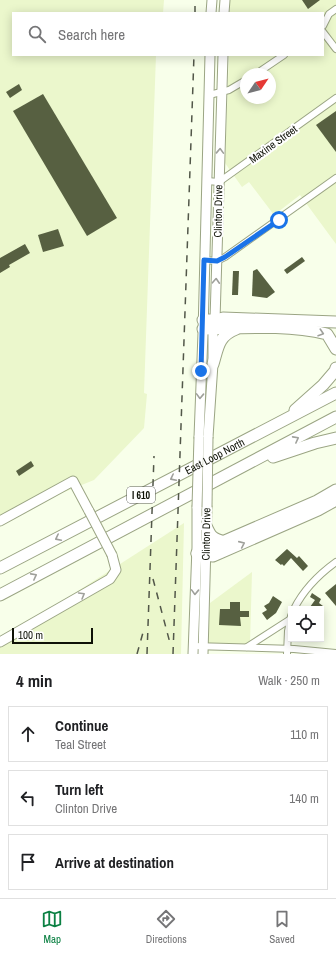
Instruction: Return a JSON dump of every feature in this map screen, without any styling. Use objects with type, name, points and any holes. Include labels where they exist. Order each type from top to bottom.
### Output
[{"type":"highway","points":[[208,324],[223,318],[336,322]]},
{"type":"highway","points":[[208,324],[310,330],[327,334],[336,349]]},
{"type":"highway","points":[[212,364],[221,339],[228,332],[241,327]]},
{"type":"highway","points":[[282,422],[323,385],[336,371],[336,368]]},
{"type":"highway","name":"East Loop North","points":[[0,568],[336,393]]},
{"type":"highway","name":"East Loop North","points":[[0,595],[336,417]]},
{"type":"highway","points":[[237,469],[315,443],[336,438]]},
{"type":"highway","points":[[203,553],[224,542],[317,501],[336,490]]},
{"type":"highway","points":[[203,553],[214,556],[318,510],[336,500]]},
{"type":"highway","points":[[206,526],[213,538],[224,542]]},
{"type":"main road","points":[[211,12],[212,0]]},
{"type":"main road","points":[[224,12],[225,0]]},
{"type":"main road","name":"Clinton Drive","points":[[203,437],[212,364],[204,260],[210,56]]},
{"type":"main road","name":"Clinton Drive","points":[[203,650],[203,437],[208,324],[217,261],[223,56]]},
{"type":"main road","points":[[0,521],[73,481],[112,555],[116,570],[110,579],[0,642]]},
{"type":"main road","name":"Clinton Drive","points":[[193,650],[206,526],[202,507]]},
{"type":"street","points":[[324,24],[329,14],[336,9]]},
{"type":"street","points":[[324,33],[336,49]]},
{"type":"street","points":[[265,68],[283,56]]},
{"type":"street","points":[[209,95],[229,90],[240,84]]},
{"type":"street","name":"Maxine Street","points":[[219,182],[336,98]]},
{"type":"street","points":[[204,260],[217,261],[279,220],[336,178]]},
{"type":"street","points":[[207,181],[219,182]]},
{"type":"street","points":[[296,606],[305,590],[319,575],[336,562]]},
{"type":"street","points":[[246,648],[288,619]]},
{"type":"street","points":[[193,650],[217,651],[246,648],[336,653]]},
{"type":"shaded area","points":[[0,0],[164,0],[163,12],[12,12],[12,56],[156,56],[144,393],[147,394],[144,428],[94,480],[0,518]]},
{"type":"shaded area","points":[[230,0],[336,0],[336,244],[300,195],[274,215],[249,182],[242,187],[225,163],[229,56],[324,56],[324,12],[230,12]]},
{"type":"shaded area","points":[[184,523],[181,654],[0,654],[0,641]]},
{"type":"shaded area","points":[[252,572],[250,644],[206,643],[210,603]]},
{"type":"building","points":[[302,0],[320,0],[308,9]]},
{"type":"building","points":[[19,84],[22,90],[10,98],[6,92]]},
{"type":"building","points":[[43,94],[117,218],[87,236],[13,111]]},
{"type":"building","points":[[336,111],[336,152],[316,125]]},
{"type":"building","points":[[58,229],[64,246],[43,252],[38,235]]},
{"type":"building","points":[[25,244],[30,253],[9,265],[10,267],[0,273],[0,258]]},
{"type":"building","points":[[302,257],[305,261],[287,274],[284,270]]},
{"type":"building","points":[[257,269],[275,292],[267,298],[252,296],[253,271]]},
{"type":"building","points":[[233,271],[239,271],[238,295],[232,295]]},
{"type":"building","points":[[31,461],[34,466],[19,476],[16,471]]},
{"type":"building","points":[[287,549],[297,558],[299,556],[308,566],[303,571],[291,558],[284,566],[275,560]]},
{"type":"building","points":[[336,584],[336,606],[325,593]]},
{"type":"building","points":[[312,593],[321,599],[319,603],[323,606],[311,606],[315,600],[310,597]]},
{"type":"building","points":[[273,596],[282,602],[276,613],[267,620],[262,613],[267,610],[264,606],[269,603]]},
{"type":"building","points":[[230,602],[240,602],[240,611],[249,611],[249,617],[240,617],[241,626],[219,625],[220,609],[230,609]]},
{"type":"railway","points":[[195,0],[195,12]]},
{"type":"railway","points":[[173,654],[194,56]]},
{"type":"railway","points":[[147,654],[154,456]]},
{"type":"railway","points":[[153,579],[170,643]]},
{"type":"railway","points":[[137,654],[144,629]]},
{"type":"route","points":[[201,371],[204,260],[217,261],[225,257],[279,220]]}]
